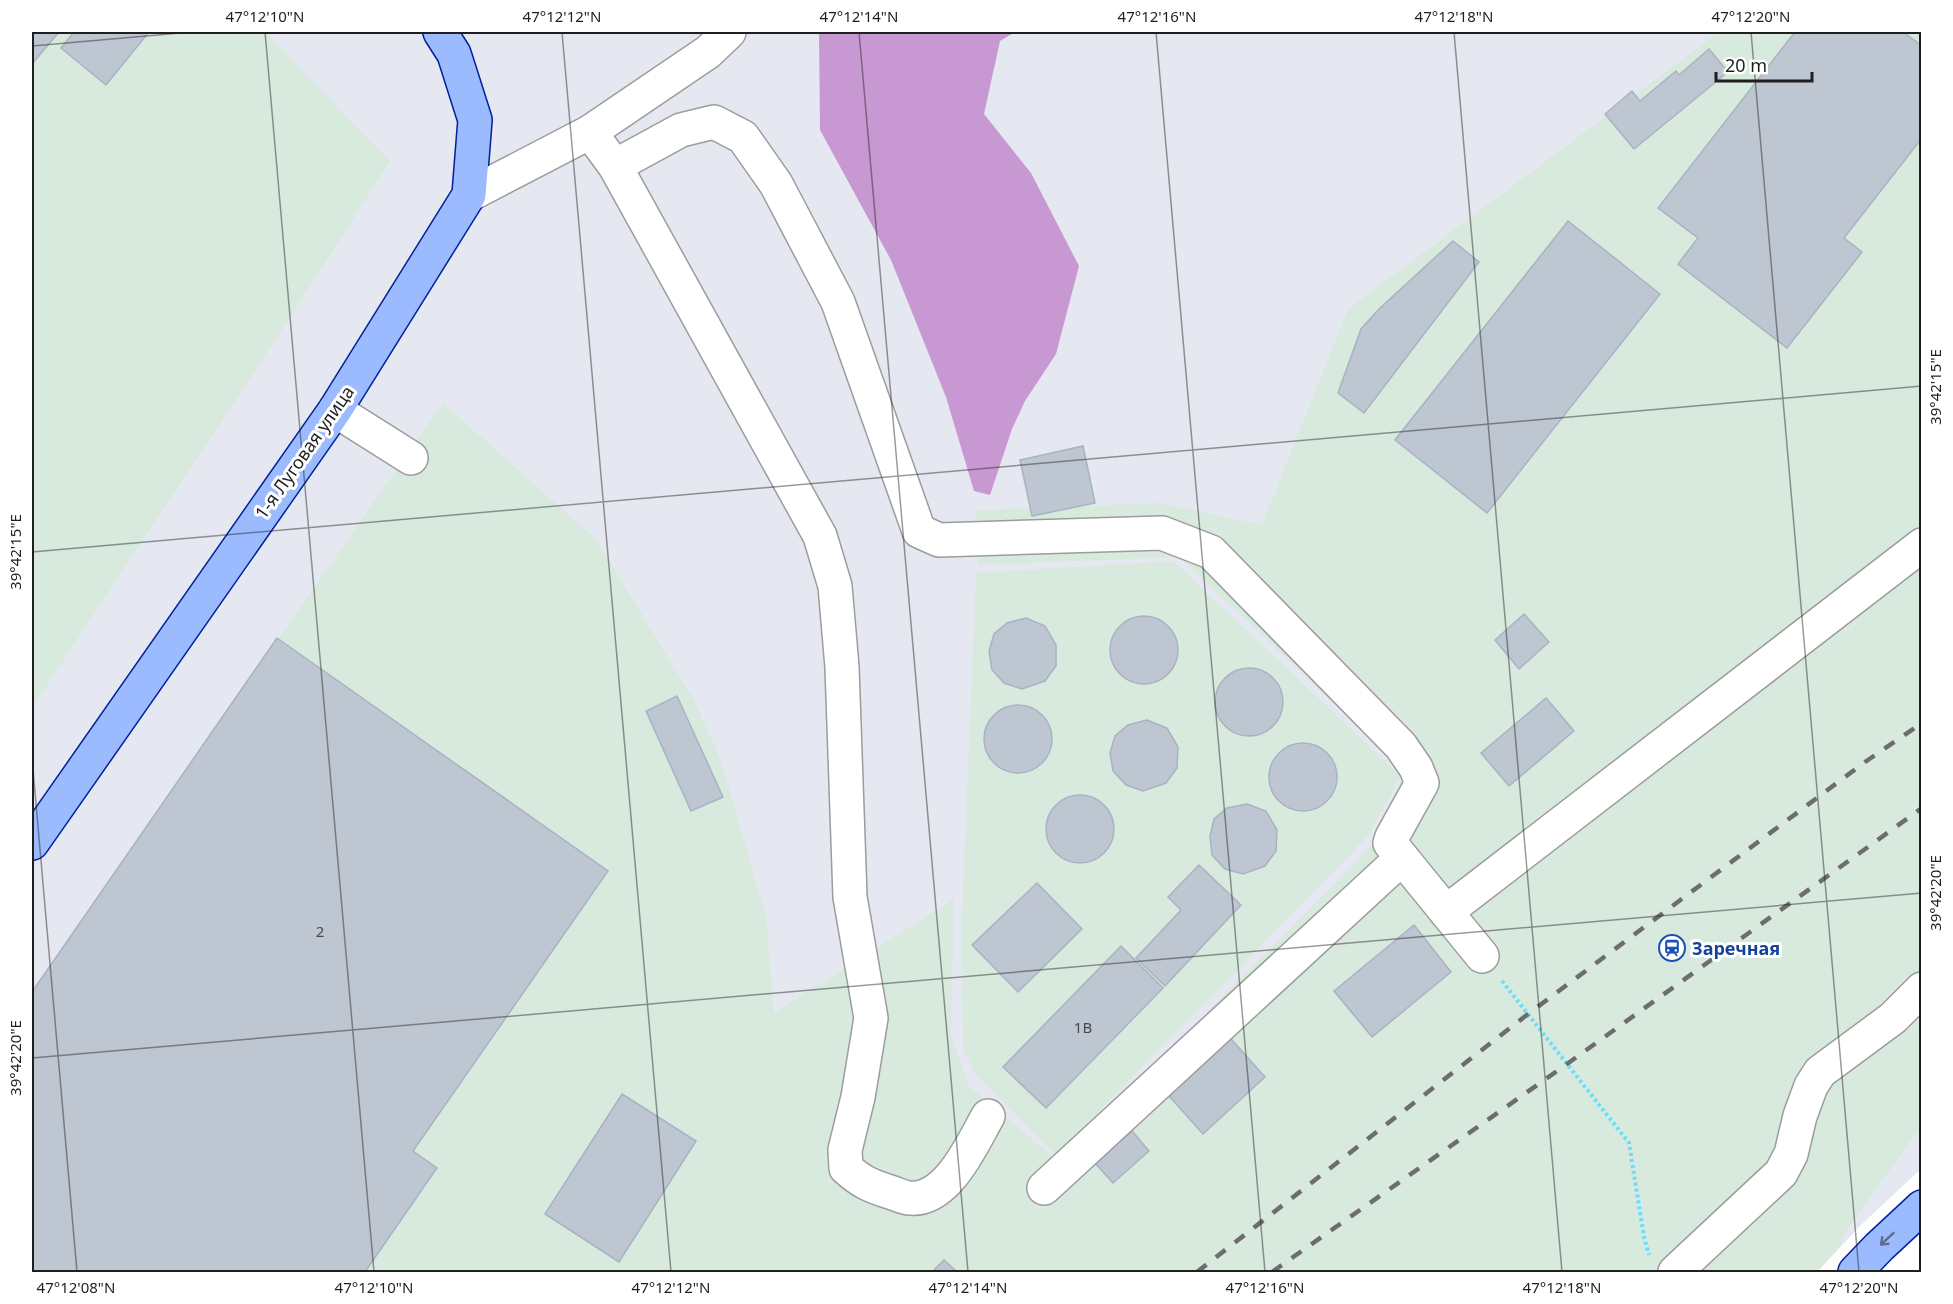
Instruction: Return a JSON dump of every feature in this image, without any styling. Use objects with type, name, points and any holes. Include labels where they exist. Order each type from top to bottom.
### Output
[{"type":"main road","name":"1-я Луговая улица","points":[[32,843],[335,410],[469,195],[475,120],[454,54],[440,32]]},
{"type":"main road","points":[[1855,1272],[1879,1246],[1922,1207]]},
{"type":"street","points":[[469,195],[590,132],[708,52],[729,32]]},
{"type":"street","points":[[615,166],[681,130],[714,122],[743,137],[776,184],[838,302],[919,531],[939,540],[1162,533],[1211,552],[1401,746],[1416,768],[1422,783],[1390,843],[1482,956]]},
{"type":"street","points":[[590,132],[615,166],[820,536],[835,586],[842,667],[850,897],[871,1018],[858,1097],[845,1150],[846,1168],[862,1182],[909,1198],[924,1197],[941,1187],[959,1167],[988,1116]]},
{"type":"street","points":[[335,410],[411,458]]},
{"type":"street","points":[[1446,912],[1922,545]]},
{"type":"street","points":[[1044,1188],[1402,858]]},
{"type":"street","points":[[1663,1268],[1781,1173],[1791,1154],[1800,1116],[1811,1086],[1820,1072],[1893,1018],[1922,989]]},
{"type":"path","points":[[1482,956],[1629,1143],[1644,1237],[1663,1268]]},
{"type":"shaded area","points":[[32,32],[265,32],[390,161],[293,313],[32,708]]},
{"type":"shaded area","points":[[819,32],[1015,32],[1000,41],[984,114],[1031,173],[1079,266],[1056,354],[1025,401],[1012,429],[990,495],[974,491],[946,397],[891,260],[820,130]]},
{"type":"shaded area","points":[[1719,32],[1921,32],[1921,1126],[1844,1234],[1833,1272],[32,1272],[32,992],[443,403],[596,539],[694,700],[721,761],[766,916],[774,1013],[954,899],[951,1034],[969,1086],[1059,1162],[1376,841],[1405,770],[1179,557],[978,565],[976,510],[1161,503],[1262,525],[1348,309]]},
{"type":"shaded area","points":[[1173,561],[1401,776],[1368,836],[1056,1155],[975,1074],[963,1048],[961,941],[976,573]]},
{"type":"pier","points":[[1921,1169],[1921,1272],[1817,1272],[1862,1224]]},
{"type":"building","points":[[32,32],[59,32],[32,64]]},
{"type":"building","points":[[74,32],[149,32],[106,85],[61,48]]},
{"type":"building","points":[[1795,32],[1903,32],[1922,46],[1922,138],[1844,238],[1862,252],[1787,348],[1678,264],[1698,238],[1658,208]]},
{"type":"building","points":[[1709,49],[1728,72],[1634,149],[1605,114],[1632,91],[1640,101],[1676,71],[1679,75]]},
{"type":"building","points":[[1568,221],[1660,294],[1487,513],[1395,440]]},
{"type":"building","points":[[1453,241],[1479,262],[1364,413],[1338,393],[1361,329],[1379,309]]},
{"type":"building","points":[[1083,446],[1095,503],[1032,516],[1020,460]]},
{"type":"building","points":[[1524,614],[1549,642],[1519,669],[1495,640]]},
{"type":"building","points":[[1144,616],[1157,619],[1168,626],[1175,637],[1178,650],[1175,663],[1168,674],[1157,681],[1144,684],[1131,681],[1120,674],[1113,663],[1110,650],[1113,637],[1120,626],[1131,619]]},
{"type":"building","points":[[1026,618],[1045,626],[1056,645],[1056,666],[1045,681],[1022,689],[1004,683],[992,670],[989,651],[994,634],[1007,623]]},
{"type":"building","points":[[277,638],[608,871],[413,1151],[437,1168],[365,1272],[32,1272],[32,992]]},
{"type":"building","points":[[1249,668],[1262,671],[1273,678],[1280,689],[1283,702],[1280,715],[1273,726],[1262,733],[1249,736],[1236,733],[1225,726],[1218,715],[1215,702],[1218,689],[1225,678],[1236,671]]},
{"type":"building","points":[[677,696],[723,797],[691,811],[646,711]]},
{"type":"building","points":[[1546,698],[1574,731],[1509,786],[1481,753]]},
{"type":"building","points":[[1018,705],[1031,708],[1042,715],[1049,726],[1052,739],[1049,752],[1042,763],[1031,770],[1018,773],[1005,770],[994,763],[987,752],[984,739],[987,726],[994,715],[1005,708]]},
{"type":"building","points":[[1147,720],[1167,728],[1178,747],[1177,768],[1166,783],[1143,791],[1126,785],[1113,771],[1110,753],[1115,736],[1128,725]]},
{"type":"building","points":[[1303,743],[1316,746],[1327,753],[1334,764],[1337,777],[1334,790],[1327,801],[1316,808],[1303,811],[1290,808],[1279,801],[1272,790],[1269,777],[1272,764],[1279,753],[1290,746]]},
{"type":"building","points":[[1080,795],[1093,798],[1104,805],[1111,816],[1114,829],[1111,842],[1104,853],[1093,860],[1080,863],[1067,860],[1056,853],[1049,842],[1046,829],[1049,816],[1056,805],[1067,798]]},
{"type":"building","points":[[1247,804],[1266,811],[1277,830],[1276,851],[1265,866],[1243,874],[1225,869],[1212,855],[1210,836],[1214,819],[1227,808]]},
{"type":"building","points":[[1199,865],[1241,905],[1165,986],[1136,958],[1181,910],[1168,897]]},
{"type":"building","points":[[1037,883],[1082,929],[1018,992],[972,945]]},
{"type":"building","points":[[1414,925],[1451,972],[1372,1037],[1334,991]]},
{"type":"building","points":[[1121,946],[1163,988],[1046,1108],[1003,1067]]},
{"type":"building","points":[[1223,1030],[1265,1077],[1203,1134],[1161,1087]]},
{"type":"building","points":[[622,1094],[696,1141],[619,1262],[545,1214]]},
{"type":"building","points":[[1132,1131],[1149,1151],[1113,1183],[1095,1163]]},
{"type":"building","points":[[944,1260],[957,1272],[932,1272]]},
{"type":"railway","points":[[1197,1272],[1528,1014],[1865,762],[1922,723]]},
{"type":"railway","points":[[1272,1272],[1567,1064],[1922,808]]},
{"type":"place","name":"Заречная","points":[[1672,948]]}]
